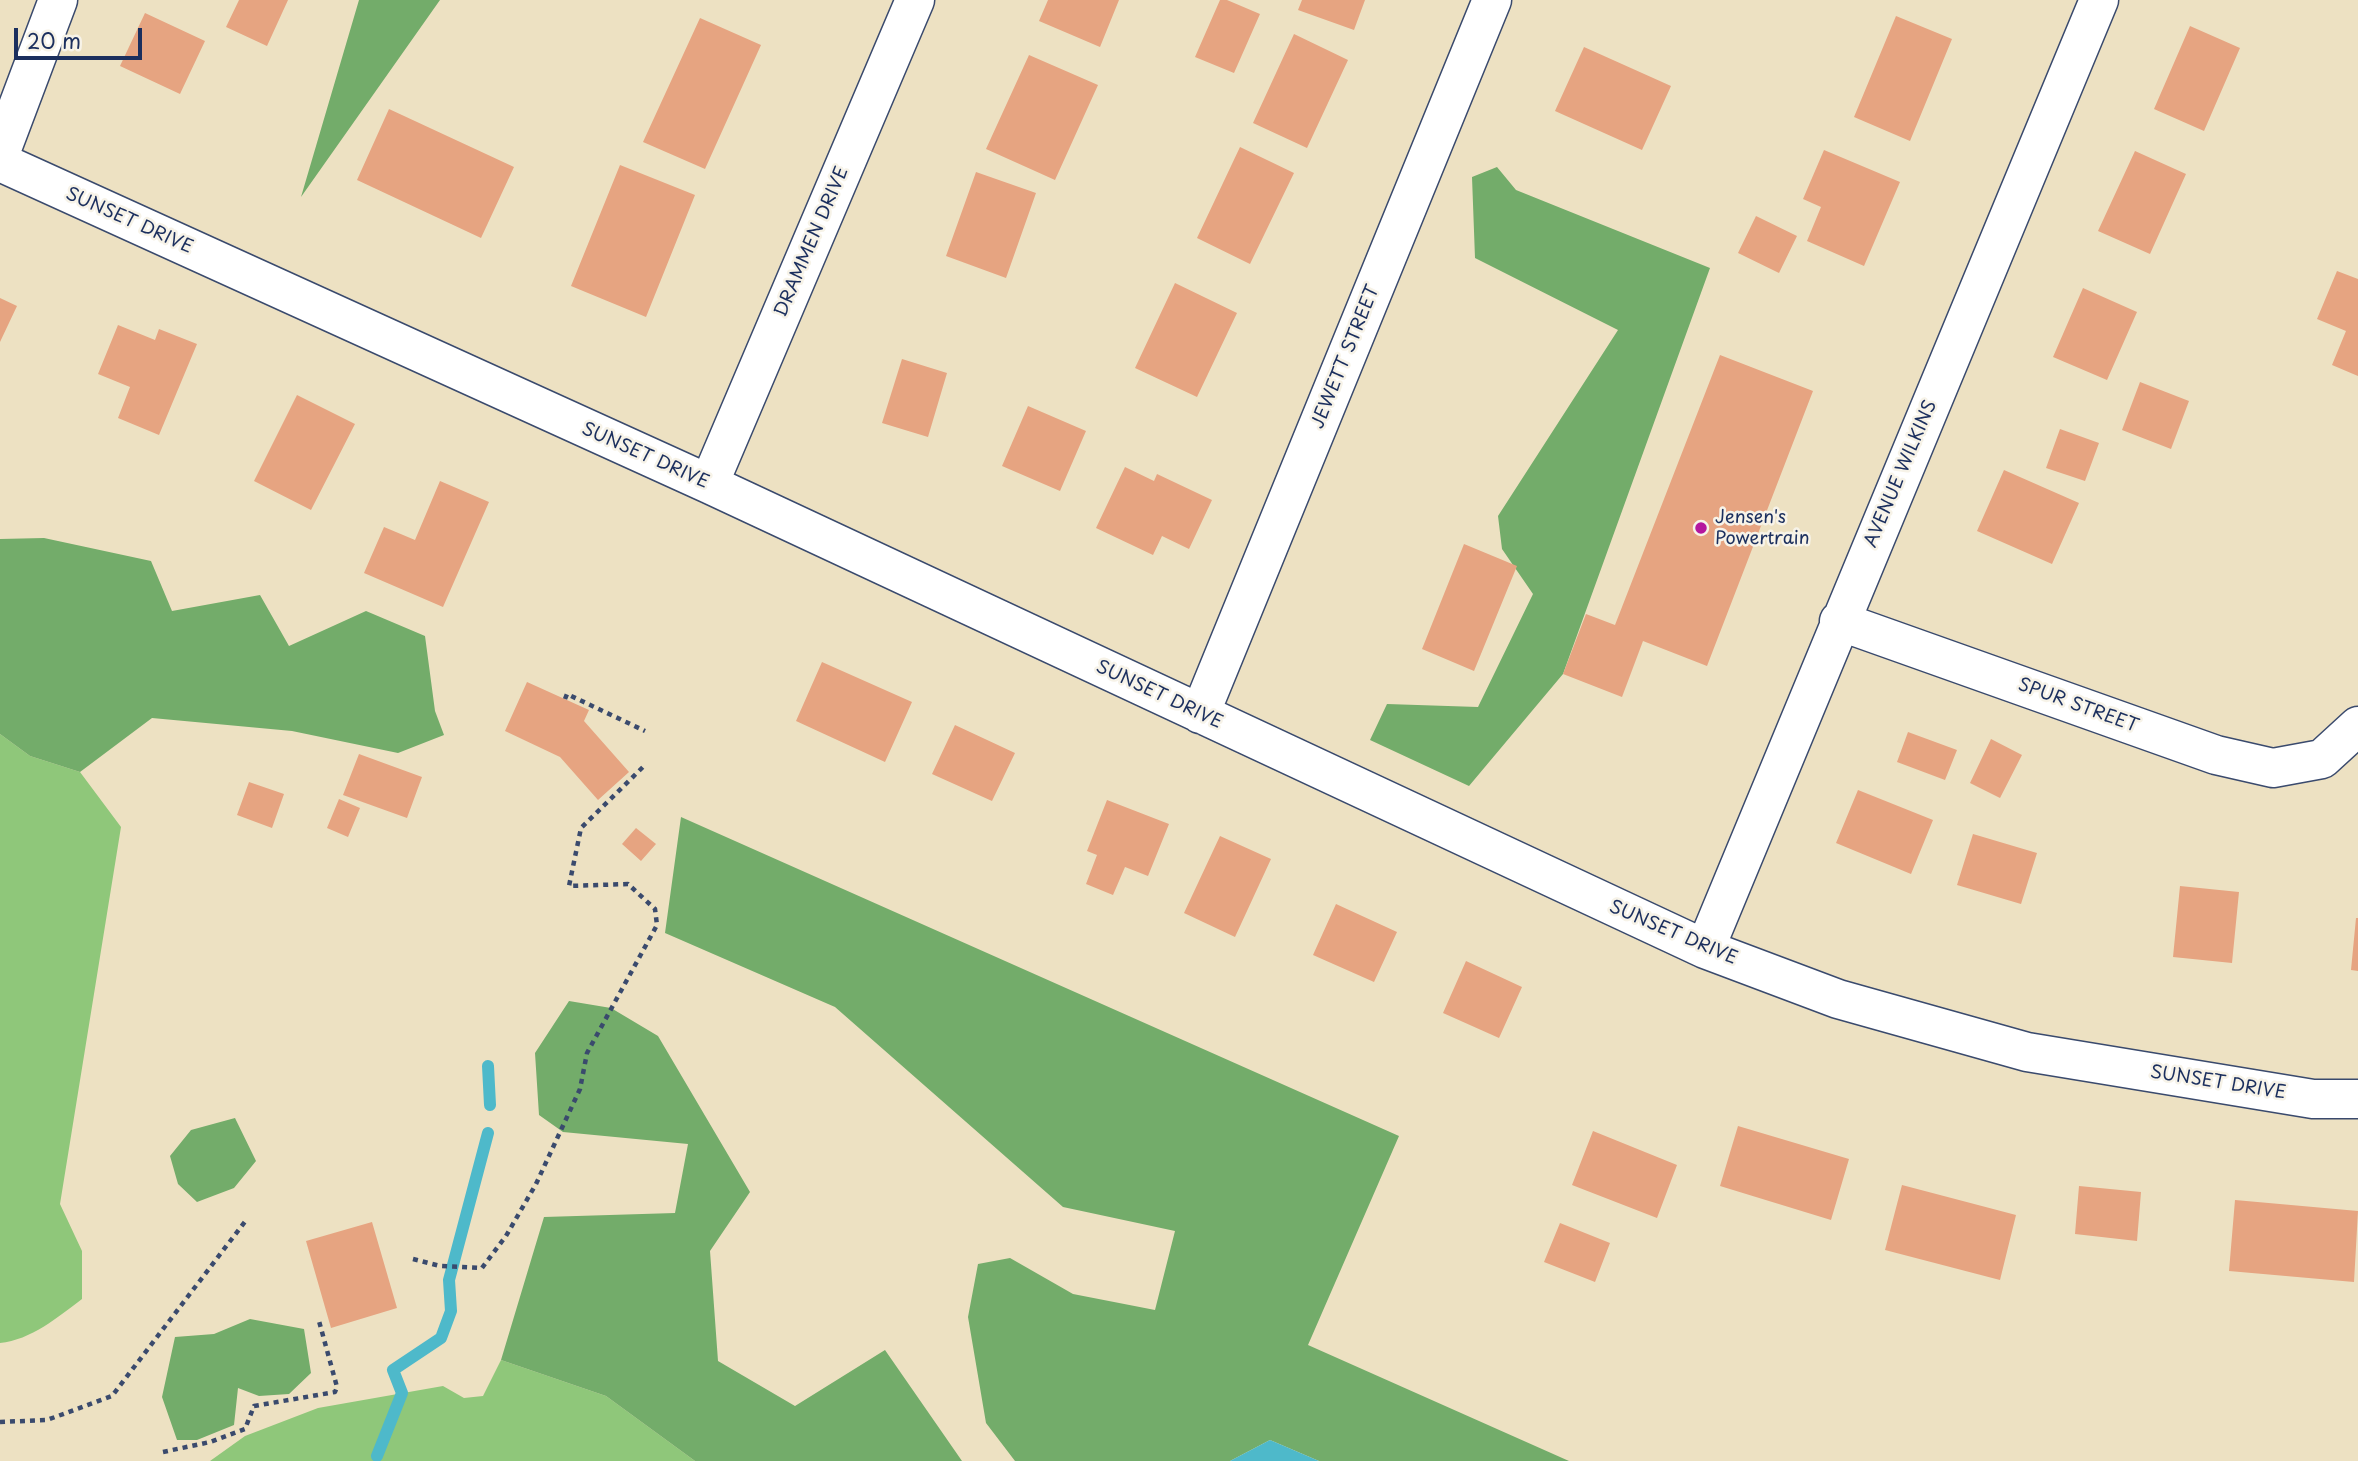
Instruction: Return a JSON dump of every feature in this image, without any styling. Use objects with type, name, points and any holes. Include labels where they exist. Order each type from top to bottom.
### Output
[{"type":"street","points":[[0,154],[58,0]]},
{"type":"street","name":"DRAMMEN DRIVE","points":[[709,484],[915,0]]},
{"type":"street","name":"JEWETT STREET","points":[[1200,714],[1492,0]]},
{"type":"street","name":"AVENUE WILKINS","points":[[1705,948],[2099,0]]},
{"type":"street","name":"SUNSET DRIVE","points":[[0,162],[709,484],[1705,948],[1838,999],[2026,1052],[2314,1099],[2358,1099]]},
{"type":"street","name":"SPUR STREET","points":[[1839,621],[2216,755],[2273,768],[2322,759],[2358,726]]},
{"type":"path","points":[[565,699],[567,694],[645,731]]},
{"type":"path","points":[[413,1259],[440,1265],[482,1268],[506,1236],[536,1184],[580,1089],[587,1053],[657,925],[654,909],[628,884],[569,886],[581,828],[646,764]]},
{"type":"path","points":[[0,1422],[47,1420],[112,1396],[247,1219]]},
{"type":"path","points":[[163,1452],[210,1442],[245,1429],[254,1406],[335,1392],[337,1387],[319,1321]]},
{"type":"green space","points":[[359,0],[440,0],[301,197]]},
{"type":"green space","points":[[1497,167],[1516,190],[1710,268],[1563,674],[1469,786],[1370,740],[1387,704],[1478,707],[1533,594],[1502,549],[1498,516],[1618,330],[1475,258],[1472,177]]},
{"type":"green space","points":[[44,538],[151,561],[172,611],[260,595],[289,646],[366,611],[425,636],[435,711],[444,735],[398,753],[292,731],[152,718],[80,772],[30,756],[0,734],[0,539]]},
{"type":"green space","points":[[0,734],[30,756],[80,772],[121,827],[60,1204],[82,1251],[82,1299],[33,1333],[0,1343]]},
{"type":"green space","points":[[681,817],[1399,1136],[1308,1345],[1569,1461],[1319,1461],[1270,1440],[1230,1461],[1015,1461],[986,1423],[968,1317],[978,1264],[1010,1258],[1073,1294],[1155,1310],[1175,1231],[1063,1207],[835,1007],[665,933]]},
{"type":"green space","points":[[569,1001],[611,1008],[658,1036],[750,1192],[710,1251],[718,1361],[795,1406],[885,1350],[962,1461],[695,1461],[606,1396],[501,1360],[544,1217],[675,1213],[688,1144],[563,1132],[539,1115],[535,1053]]},
{"type":"green space","points":[[235,1118],[256,1161],[234,1188],[197,1202],[178,1184],[170,1156],[191,1130]]},
{"type":"green space","points":[[250,1319],[304,1329],[311,1373],[289,1394],[259,1396],[238,1388],[234,1425],[197,1440],[177,1440],[162,1397],[175,1337],[214,1334]]},
{"type":"green space","points":[[501,1360],[606,1396],[695,1461],[210,1461],[245,1436],[318,1408],[443,1386],[464,1398],[483,1396]]},
{"type":"water","points":[[1270,1440],[1319,1461],[1230,1461]]},
{"type":"building","points":[[239,0],[288,0],[267,46],[226,27]]},
{"type":"building","points":[[1048,0],[1119,0],[1100,47],[1039,21]]},
{"type":"building","points":[[1220,0],[1227,0],[1260,14],[1234,73],[1195,57]]},
{"type":"building","points":[[1302,0],[1365,0],[1354,30],[1298,10]]},
{"type":"building","points":[[145,13],[205,41],[180,94],[120,66]]},
{"type":"building","points":[[1896,16],[1952,39],[1910,141],[1854,117]]},
{"type":"building","points":[[700,18],[761,45],[705,169],[643,142]]},
{"type":"building","points":[[2190,26],[2240,48],[2204,131],[2154,109]]},
{"type":"building","points":[[1294,34],[1348,60],[1307,148],[1253,123]]},
{"type":"building","points":[[1584,47],[1671,86],[1642,150],[1555,111]]},
{"type":"building","points":[[1029,55],[1098,85],[1055,180],[986,149]]},
{"type":"building","points":[[389,109],[514,167],[481,238],[357,180]]},
{"type":"building","points":[[1240,147],[1294,173],[1250,264],[1197,238]]},
{"type":"building","points":[[1824,150],[1900,182],[1864,266],[1807,241],[1821,207],[1803,199]]},
{"type":"building","points":[[2135,151],[2186,174],[2150,254],[2098,231]]},
{"type":"building","points":[[620,165],[695,195],[646,317],[571,286]]},
{"type":"building","points":[[976,172],[1036,193],[1006,278],[946,256]]},
{"type":"building","points":[[1756,216],[1797,236],[1779,273],[1738,253]]},
{"type":"building","points":[[2337,271],[2358,279],[2358,376],[2332,365],[2346,331],[2317,319]]},
{"type":"building","points":[[1175,283],[1237,313],[1197,397],[1135,368]]},
{"type":"building","points":[[2083,288],[2137,312],[2107,380],[2053,357]]},
{"type":"building","points":[[0,298],[17,306],[0,342]]},
{"type":"building","points":[[118,325],[155,340],[159,329],[197,344],[159,435],[118,418],[130,387],[98,374]]},
{"type":"building","points":[[1720,355],[1813,391],[1707,666],[1643,641],[1622,697],[1563,674],[1586,614],[1615,625]]},
{"type":"building","points":[[902,359],[947,373],[928,437],[882,423]]},
{"type":"building","points":[[2140,382],[2189,401],[2171,449],[2122,430]]},
{"type":"building","points":[[297,395],[355,424],[311,510],[254,481]]},
{"type":"building","points":[[1028,406],[1086,431],[1060,491],[1002,466]]},
{"type":"building","points":[[2060,429],[2099,443],[2085,481],[2046,468]]},
{"type":"building","points":[[1125,467],[1154,481],[1157,474],[1212,500],[1189,549],[1162,536],[1153,555],[1096,528]]},
{"type":"building","points":[[2004,470],[2079,503],[2052,564],[1977,531]]},
{"type":"building","points":[[440,481],[489,502],[443,607],[364,573],[384,527],[415,540]]},
{"type":"building","points":[[1464,544],[1517,566],[1474,671],[1422,649]]},
{"type":"building","points":[[822,662],[912,702],[885,762],[796,721]]},
{"type":"building","points":[[527,682],[589,710],[584,721],[629,772],[598,800],[560,757],[505,731]]},
{"type":"building","points":[[955,725],[1015,753],[992,801],[932,774]]},
{"type":"building","points":[[1908,732],[1957,750],[1945,780],[1897,762]]},
{"type":"building","points":[[1991,739],[2022,755],[2000,798],[1970,783]]},
{"type":"building","points":[[359,754],[422,777],[407,818],[343,795]]},
{"type":"building","points":[[249,782],[284,794],[272,828],[237,815]]},
{"type":"building","points":[[1858,790],[1933,820],[1911,874],[1836,843]]},
{"type":"building","points":[[339,799],[360,808],[348,837],[327,828]]},
{"type":"building","points":[[1107,800],[1169,824],[1148,876],[1125,867],[1113,895],[1086,884],[1097,855],[1087,851]]},
{"type":"building","points":[[636,828],[656,844],[641,861],[622,844]]},
{"type":"building","points":[[1973,834],[2037,853],[2021,904],[1957,885]]},
{"type":"building","points":[[1220,836],[1271,859],[1235,937],[1184,913]]},
{"type":"building","points":[[2180,886],[2239,892],[2232,963],[2173,957]]},
{"type":"building","points":[[1336,904],[1397,932],[1374,982],[1313,955]]},
{"type":"building","points":[[2358,918],[2358,971],[2351,970]]},
{"type":"building","points":[[1466,961],[1522,987],[1499,1038],[1443,1013]]},
{"type":"building","points":[[1738,1126],[1849,1159],[1831,1220],[1720,1186]]},
{"type":"building","points":[[1593,1131],[1677,1165],[1657,1218],[1572,1185]]},
{"type":"building","points":[[1902,1185],[2016,1215],[2000,1280],[1885,1250]]},
{"type":"building","points":[[2079,1186],[2141,1192],[2137,1241],[2075,1234]]},
{"type":"building","points":[[2235,1200],[2358,1211],[2354,1282],[2229,1271]]},
{"type":"building","points":[[372,1222],[397,1308],[331,1328],[306,1241]]},
{"type":"building","points":[[1560,1223],[1610,1243],[1595,1282],[1544,1262]]},
{"type":"waterway","points":[[488,1066],[490,1105]]},
{"type":"waterway","points":[[377,1456],[402,1393],[393,1370],[441,1338],[451,1311],[449,1280],[488,1133]]},
{"type":"place","name":"Jensen's Powertrain","points":[[1701,528]]}]
